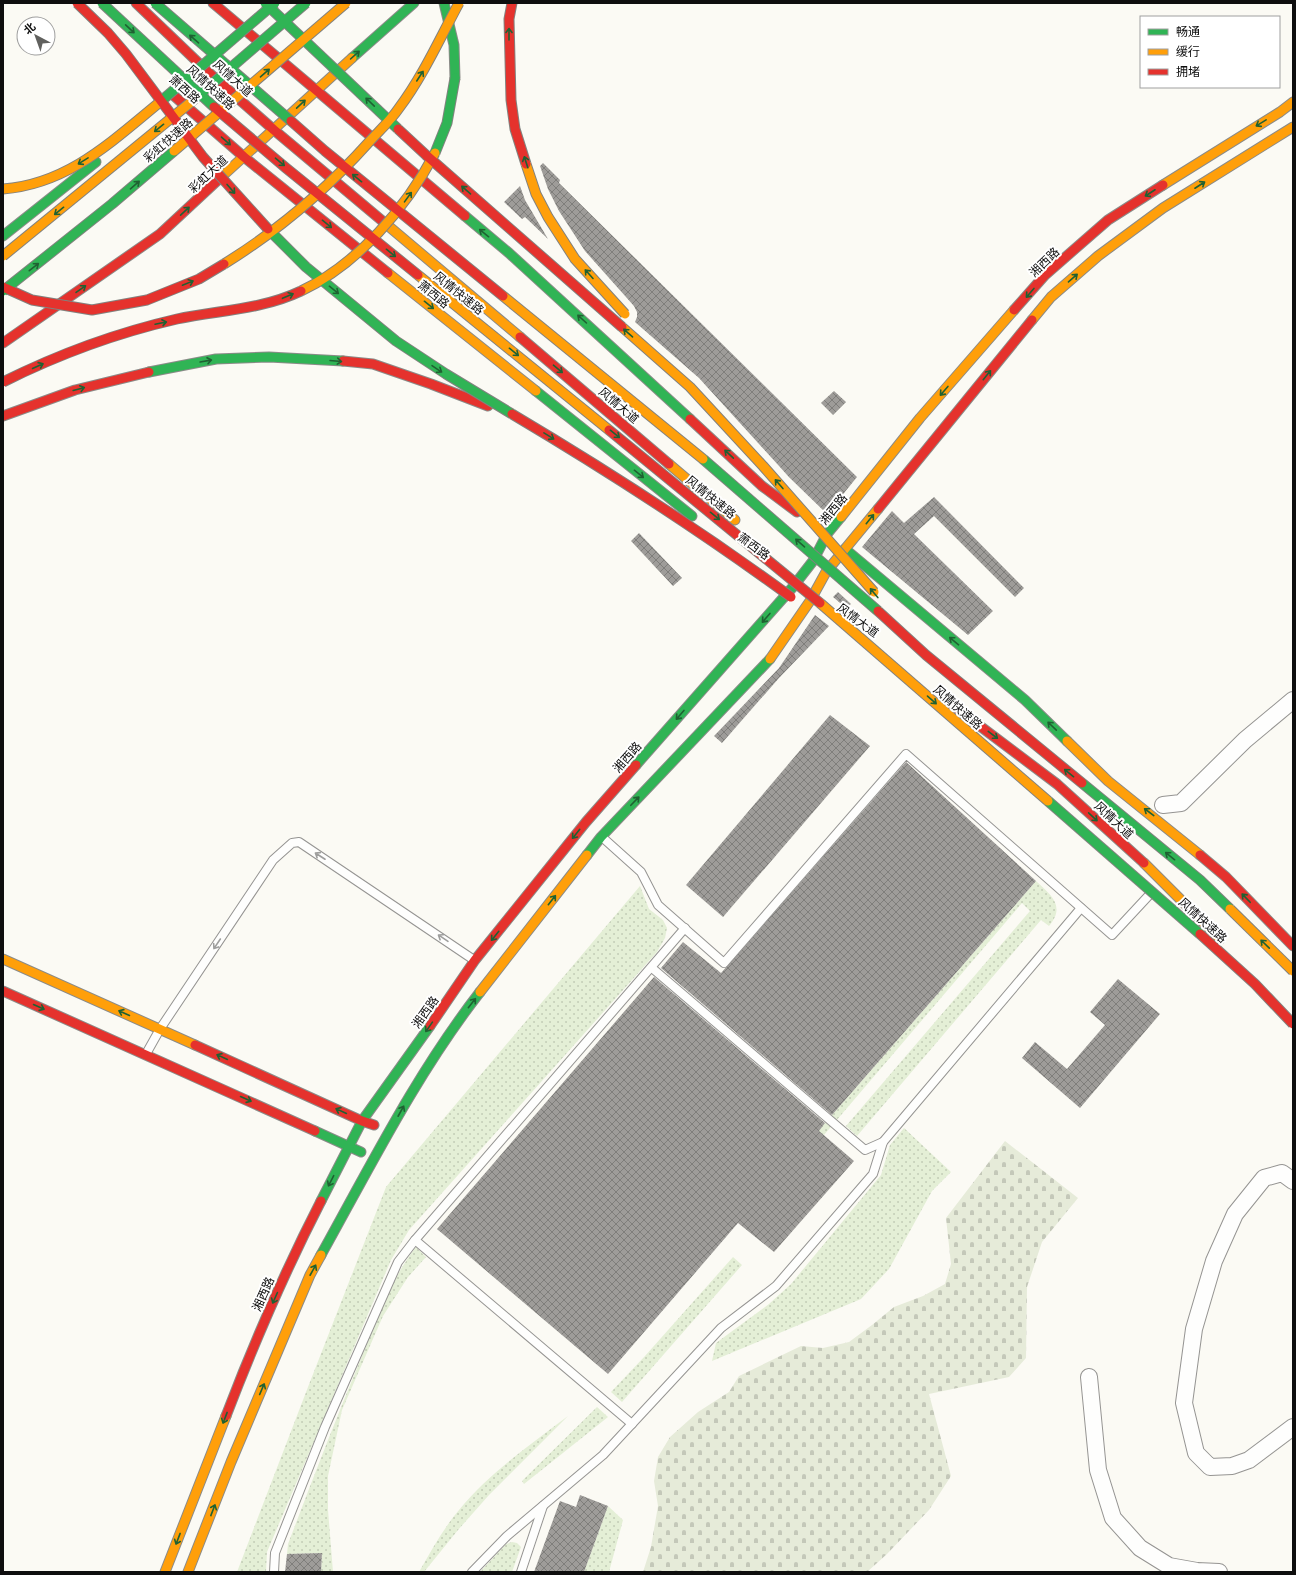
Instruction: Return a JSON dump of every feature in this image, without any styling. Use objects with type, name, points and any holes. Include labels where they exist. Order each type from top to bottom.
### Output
[{"type":"main road","name":"萧西路","points":[[75,3],[176,98],[244,157],[700,522],[792,588]]},
{"type":"main road","points":[[75,3],[108,33],[126,54],[203,157],[256,217],[306,267],[396,341],[446,374],[659,504],[760,574],[814,616]]},
{"type":"main road","name":"风情快速路","points":[[102,3],[208,102],[286,168],[829,610],[1182,917],[1255,984],[1293,1024]]},
{"type":"main road","name":"风情大道","points":[[136,3],[208,72],[274,130],[734,518],[792,588],[900,666],[1057,784],[1163,881],[1227,945]]},
{"type":"main road","name":"风情快速路","points":[[155,3],[325,151],[702,458],[926,654],[1200,880],[1293,971]]},
{"type":"main road","points":[[214,3],[316,90]]},
{"type":"main road","points":[[266,3],[426,155],[690,386]]},
{"type":"main road","points":[[3,189],[21,188],[43,182],[70,169],[101,149],[172,92],[275,3]]},
{"type":"main road","points":[[3,236],[208,72],[286,3]]},
{"type":"main road","name":"彩虹快速路","points":[[3,256],[194,100],[306,3]]},
{"type":"main road","name":"彩虹快速路","points":[[3,291],[112,204],[346,3]]},
{"type":"main road","name":"彩虹大道","points":[[3,344],[160,234],[316,90],[414,3]]},
{"type":"main road","points":[[3,382],[70,352],[148,326],[251,307],[285,298],[312,285],[349,258],[372,238],[395,214],[419,182],[438,148],[450,114],[455,78],[454,45],[444,3]]},
{"type":"main road","points":[[3,287],[32,300],[92,310],[147,300],[199,279],[246,251],[306,205],[341,174],[399,108],[424,69],[459,3]]},
{"type":"main road","points":[[512,3],[509,19],[511,100],[515,129],[536,194],[548,217],[575,259],[763,466],[926,654]]},
{"type":"main road","name":"风情大道","points":[[316,90],[509,253],[674,403],[762,486],[827,534],[1025,700],[1108,781],[1163,824],[1226,877],[1293,946]]},
{"type":"main road","name":"湘西路","points":[[165,1572],[252,1349],[296,1250],[348,1146],[362,1121],[475,960],[593,829],[792,588],[813,561],[827,534],[920,418],[1045,275],[1108,220],[1293,102]]},
{"type":"main road","name":"湘西路","points":[[188,1572],[231,1462],[310,1275],[403,1107],[464,1013],[593,829],[770,659],[810,601],[826,572],[846,550],[1051,297],[1098,256],[1163,208],[1293,127]]},
{"type":"main road","points":[[464,289],[513,372]]},
{"type":"main road","points":[[3,416],[75,390],[161,369],[216,359],[269,357],[318,359],[373,364],[431,384],[523,420]]},
{"type":"main road","points":[[813,561],[904,639],[1013,723],[1054,748]]},
{"type":"main road","points":[[917,700],[1023,780]]},
{"type":"main road","points":[[1074,760],[1108,781]]},
{"type":"main road","points":[[3,959],[362,1121],[390,1131]]},
{"type":"main road","points":[[1242,959],[1293,1014]]},
{"type":"main road","points":[[3,991],[375,1158]]},
{"type":"street","points":[[1163,805],[1181,803],[1245,740],[1293,700]]},
{"type":"street","points":[[1293,1181],[1282,1173],[1264,1178],[1235,1214],[1214,1261],[1194,1329],[1184,1403],[1196,1454],[1210,1467],[1232,1466],[1249,1460],[1293,1427]]},
{"type":"street","points":[[1089,1377],[1098,1470],[1113,1518],[1140,1548],[1169,1566],[1197,1571],[1219,1572]]},
{"type":"lane","points":[[593,829],[641,872],[658,905],[724,963],[906,754],[1112,935],[1163,881]]},
{"type":"lane","points":[[146,1054],[160,1029],[273,860],[292,843],[299,842],[475,960]]},
{"type":"lane","points":[[472,1572],[507,1536],[603,1455],[721,1328],[776,1286],[873,1174],[883,1142],[1081,908]]},
{"type":"lane","points":[[274,1572],[275,1553],[325,1427],[398,1262],[415,1240],[652,968],[685,928]]},
{"type":"lane","points":[[652,968],[865,1150],[883,1142]]},
{"type":"lane","points":[[415,1240],[632,1424]]},
{"type":"lane","points":[[521,1572],[543,1505]]},
{"type":"green space","points":[[1036,881],[1051,896],[1056,907],[1054,919],[1049,926],[1041,920],[857,1136],[846,1126],[1030,911],[1022,903],[824,1135],[818,1131]]},
{"type":"green space","points":[[640,886],[649,909],[663,920],[667,928],[665,938],[657,952],[409,1230],[391,1260],[267,1552],[266,1572],[237,1572],[386,1187]]},
{"type":"green space","points":[[904,1128],[951,1172],[932,1191],[889,1269],[861,1299],[712,1361],[716,1343],[769,1304],[791,1284],[881,1175],[890,1145]]},
{"type":"green space","points":[[1005,1141],[1078,1198],[1042,1242],[1027,1287],[1026,1358],[1009,1377],[929,1394],[951,1476],[929,1510],[887,1554],[867,1572],[643,1572],[651,1547],[658,1506],[654,1481],[658,1457],[670,1437],[698,1412],[729,1392],[739,1376],[801,1346],[823,1348],[849,1342],[894,1307],[923,1296],[945,1284],[951,1264],[946,1218]]},
{"type":"green space","points":[[416,1247],[426,1257],[408,1277],[383,1316],[342,1410],[328,1476],[328,1510],[333,1572],[321,1572],[322,1553],[287,1554],[288,1544],[333,1426],[379,1314],[399,1272]]},
{"type":"green space","points":[[733,1257],[742,1265],[622,1402],[611,1392]]},
{"type":"green space","points":[[597,1407],[608,1417],[524,1484],[522,1481]]},
{"type":"green space","points":[[568,1416],[489,1495],[424,1572],[419,1572],[448,1525],[459,1510],[483,1484],[510,1460]]},
{"type":"green space","points":[[608,1506],[623,1520],[609,1572],[584,1572]]},
{"type":"green space","points":[[512,1542],[517,1543],[521,1547],[512,1572],[480,1572],[506,1544]]},
{"type":"building","points":[[543,163],[560,180],[559,183],[857,477],[827,514],[789,477],[699,378],[635,322],[637,312],[634,306],[585,251],[559,211],[548,189],[540,166]]},
{"type":"building","points":[[520,186],[525,200],[548,239],[525,217],[522,219],[504,202]]},
{"type":"building","points":[[834,391],[846,402],[833,415],[821,403]]},
{"type":"building","points":[[934,497],[1024,588],[1015,597],[934,516],[914,534],[993,611],[968,635],[862,547],[892,511],[904,523]]},
{"type":"building","points":[[639,533],[682,578],[673,586],[631,541]]},
{"type":"building","points":[[838,592],[851,604],[846,608],[833,597]]},
{"type":"building","points":[[815,615],[829,626],[779,678],[722,743],[714,736],[779,668]]},
{"type":"building","points":[[830,715],[870,746],[723,917],[686,885]]},
{"type":"building","points":[[906,762],[1036,881],[832,1115],[661,968],[683,942],[721,973]]},
{"type":"building","points":[[654,977],[825,1123],[819,1131],[854,1161],[774,1252],[738,1223],[608,1374],[437,1229]]},
{"type":"building","points":[[1118,979],[1160,1014],[1080,1108],[1022,1058],[1035,1042],[1067,1069],[1105,1025],[1090,1012]]},
{"type":"building","points":[[580,1495],[608,1506],[584,1572],[534,1572],[560,1501],[576,1507]]},
{"type":"building","points":[[322,1553],[321,1572],[285,1572],[287,1554]]},
{"type":"traffic: fast","points":[[102,3],[214,107]]},
{"type":"traffic: fast","points":[[155,3],[291,121]]},
{"type":"traffic: fast","points":[[265,3],[398,129]]},
{"type":"traffic: fast","points":[[160,102],[275,3]]},
{"type":"traffic: fast","points":[[191,102],[306,3]]},
{"type":"traffic: fast","points":[[352,58],[414,3]]},
{"type":"traffic: fast","points":[[444,3],[454,45],[455,78]]},
{"type":"traffic: fast","points":[[435,153],[447,123],[455,78]]},
{"type":"traffic: fast","points":[[3,291],[112,204],[174,151]]},
{"type":"traffic: fast","points":[[3,236],[96,162]]},
{"type":"traffic: fast","points":[[465,216],[509,253],[690,419]]},
{"type":"traffic: fast","points":[[268,229],[306,267],[396,341],[446,374],[512,414]]},
{"type":"traffic: fast","points":[[149,372],[216,359],[269,357],[343,361]]},
{"type":"traffic: fast","points":[[536,391],[692,516]]},
{"type":"traffic: fast","points":[[703,459],[878,611]]},
{"type":"traffic: fast","points":[[636,765],[792,588],[813,561],[827,534],[841,517]]},
{"type":"traffic: fast","points":[[845,549],[1025,700],[1067,741]]},
{"type":"traffic: fast","points":[[587,855],[601,837],[770,659]]},
{"type":"traffic: fast","points":[[1082,783],[1200,880],[1230,909]]},
{"type":"traffic: fast","points":[[1048,801],[1200,934]]},
{"type":"traffic: fast","points":[[321,1255],[415,1087],[457,1023],[480,992]]},
{"type":"traffic: fast","points":[[321,1201],[362,1121],[430,1026]]},
{"type":"traffic: fast","points":[[315,1131],[361,1152]]},
{"type":"traffic: slow","points":[[174,151],[346,3]]},
{"type":"traffic: slow","points":[[224,264],[283,223],[319,193],[353,160],[389,121],[416,83],[459,3]]},
{"type":"traffic: slow","points":[[218,180],[352,58]]},
{"type":"traffic: slow","points":[[3,189],[48,179],[88,159],[160,102]]},
{"type":"traffic: slow","points":[[3,256],[191,102]]},
{"type":"traffic: slow","points":[[1163,185],[1280,112],[1293,102]]},
{"type":"traffic: slow","points":[[1032,320],[1051,297],[1098,256],[1163,208],[1293,127]]},
{"type":"traffic: slow","points":[[301,291],[322,280],[361,250],[395,214],[410,194],[435,153]]},
{"type":"traffic: slow","points":[[526,164],[536,194],[548,217],[575,259],[625,314]]},
{"type":"traffic: slow","points":[[386,224],[520,337]]},
{"type":"traffic: slow","points":[[388,273],[536,391]]},
{"type":"traffic: slow","points":[[418,275],[609,430]]},
{"type":"traffic: slow","points":[[503,296],[703,459]]},
{"type":"traffic: slow","points":[[841,517],[920,418],[1014,310]]},
{"type":"traffic: slow","points":[[622,327],[690,387],[763,466],[874,592]]},
{"type":"traffic: slow","points":[[669,464],[735,520]]},
{"type":"traffic: slow","points":[[770,659],[810,601],[826,572],[878,509]]},
{"type":"traffic: slow","points":[[820,603],[1048,801]]},
{"type":"traffic: slow","points":[[1067,741],[1108,781],[1200,855]]},
{"type":"traffic: slow","points":[[480,992],[587,855]]},
{"type":"traffic: slow","points":[[1144,863],[1220,939]]},
{"type":"traffic: slow","points":[[1230,909],[1293,971]]},
{"type":"traffic: slow","points":[[3,959],[195,1045]]},
{"type":"traffic: slow","points":[[188,1572],[231,1462],[310,1275],[321,1255]]},
{"type":"traffic: slow","points":[[165,1572],[226,1416]]},
{"type":"traffic: jam","points":[[77,3],[108,33],[126,54],[203,157],[268,229]]},
{"type":"traffic: jam","points":[[136,3],[208,72],[274,130],[386,224]]},
{"type":"traffic: jam","points":[[213,3],[465,216]]},
{"type":"traffic: jam","points":[[512,3],[509,19],[511,100],[515,129],[526,164]]},
{"type":"traffic: jam","points":[[172,94],[244,157],[388,273]]},
{"type":"traffic: jam","points":[[214,107],[286,168],[418,275]]},
{"type":"traffic: jam","points":[[291,121],[325,151],[503,296]]},
{"type":"traffic: jam","points":[[398,129],[622,327]]},
{"type":"traffic: jam","points":[[3,343],[160,234],[218,180]]},
{"type":"traffic: jam","points":[[1014,310],[1045,275],[1108,220],[1163,185]]},
{"type":"traffic: jam","points":[[3,287],[32,300],[92,310],[147,300],[199,279],[224,264]]},
{"type":"traffic: jam","points":[[3,382],[67,353],[132,331],[177,319],[255,306],[301,291]]},
{"type":"traffic: jam","points":[[878,509],[1032,320]]},
{"type":"traffic: jam","points":[[520,337],[669,464]]},
{"type":"traffic: jam","points":[[343,361],[373,364],[488,406]]},
{"type":"traffic: jam","points":[[3,416],[75,390],[149,372]]},
{"type":"traffic: jam","points":[[512,414],[654,502],[791,597]]},
{"type":"traffic: jam","points":[[690,419],[762,486],[797,512]]},
{"type":"traffic: jam","points":[[609,430],[820,603]]},
{"type":"traffic: jam","points":[[878,611],[926,655],[1082,783]]},
{"type":"traffic: jam","points":[[948,702],[1057,784],[1144,863]]},
{"type":"traffic: jam","points":[[430,1026],[475,960],[586,822],[636,765]]},
{"type":"traffic: jam","points":[[1200,855],[1226,877],[1293,946]]},
{"type":"traffic: jam","points":[[1200,934],[1255,984],[1293,1024]]},
{"type":"traffic: jam","points":[[3,991],[315,1131]]},
{"type":"traffic: jam","points":[[195,1045],[362,1121],[374,1125]]},
{"type":"traffic: jam","points":[[226,1416],[270,1307],[321,1201]]}]
